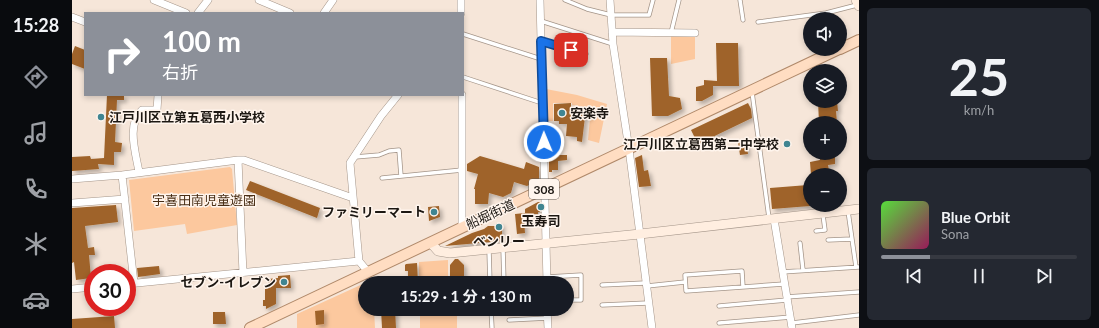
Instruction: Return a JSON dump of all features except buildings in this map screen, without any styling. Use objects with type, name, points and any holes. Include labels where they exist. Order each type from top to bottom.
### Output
[{"type":"main road","name":"船堀街道","points":[[847,46],[859,40]]},
{"type":"main road","name":"船堀街道","points":[[253,327],[825,56]]},
{"type":"street","points":[[154,0],[184,12]]},
{"type":"street","points":[[199,12],[208,0]]},
{"type":"street","points":[[258,0],[288,12]]},
{"type":"street","points":[[325,12],[334,0]]},
{"type":"street","points":[[461,0],[461,12]]},
{"type":"street","points":[[540,0],[547,276]]},
{"type":"street","points":[[610,0],[613,44],[629,149],[645,284],[652,328]]},
{"type":"street","points":[[72,18],[84,22]]},
{"type":"street","points":[[612,32],[695,33]]},
{"type":"street","points":[[139,172],[133,130],[137,114],[142,110],[157,110],[158,96]]},
{"type":"street","points":[[368,272],[359,261],[350,163],[381,116],[397,96]]},
{"type":"street","points":[[462,96],[462,228]]},
{"type":"street","points":[[238,160],[243,273]]},
{"type":"street","points":[[72,179],[122,175],[244,160],[353,198]]},
{"type":"street","points":[[122,175],[130,264]]},
{"type":"street","points":[[72,203],[125,199]]},
{"type":"street","points":[[432,243],[436,249],[450,253],[489,250],[859,209]]},
{"type":"street","points":[[772,219],[791,322]]},
{"type":"street","points":[[136,284],[359,261]]},
{"type":"street","points":[[72,289],[84,288]]},
{"type":"street","points":[[548,318],[548,328]]},
{"type":"lane","points":[[565,0],[587,9],[611,15],[649,15],[654,0]]},
{"type":"lane","points":[[671,32],[679,0]]},
{"type":"lane","points":[[743,20],[740,0],[746,0]]},
{"type":"lane","points":[[758,22],[826,13],[858,4]]},
{"type":"lane","points":[[540,21],[613,44]]},
{"type":"lane","points":[[464,34],[541,59]]},
{"type":"lane","points":[[541,41],[586,54]]},
{"type":"lane","points":[[464,77],[543,103]]},
{"type":"lane","points":[[752,91],[772,219]]},
{"type":"lane","points":[[354,157],[379,155],[390,151],[399,150],[401,176]]},
{"type":"lane","points":[[382,178],[462,170]]},
{"type":"lane","points":[[782,272],[858,267],[848,210]]},
{"type":"lane","points":[[816,231],[825,230],[823,213]]},
{"type":"lane","points":[[828,240],[852,239]]},
{"type":"lane","points":[[800,243],[803,270]]},
{"type":"lane","points":[[503,248],[504,276]]},
{"type":"lane","points":[[489,250],[490,276]]},
{"type":"lane","points":[[743,287],[742,271],[685,275],[686,291],[743,287],[784,284]]},
{"type":"lane","points":[[574,276],[581,275],[581,300],[574,300]]},
{"type":"lane","points":[[602,286],[685,282]]},
{"type":"lane","points":[[720,306],[859,292]]},
{"type":"lane","points":[[602,305],[648,303]]},
{"type":"lane","points":[[491,316],[492,328]]},
{"type":"lane","points":[[719,323],[791,322],[859,316]]},
{"type":"lane","points":[[509,320],[548,318]]},
{"type":"green space","points":[[671,33],[695,33],[695,59],[671,64]]},
{"type":"green space","points":[[546,89],[577,95],[607,104],[599,143],[588,140],[591,108],[572,105],[572,103],[553,103],[553,121],[546,121]]},
{"type":"green space","name":"宇喜田南児童遊園","points":[[230,167],[232,169],[237,225],[187,234],[185,224],[134,231],[129,180]]},
{"type":"green space","points":[[448,260],[448,276],[419,276],[419,262]]},
{"type":"green space","points":[[358,286],[358,316],[374,316],[375,328],[297,328],[297,314]]},
{"type":"green space","points":[[420,316],[457,316],[457,328],[420,328]]},
{"type":"place","name":"安楽寺","points":[[562,113]]},
{"type":"place","name":"江戸川区立第五葛西小学校","points":[[101,117]]},
{"type":"place","name":"江戸川区立葛西第二中学校","points":[[787,144]]},
{"type":"place","name":"玉寿司","points":[[541,207]]},
{"type":"place","name":"ファミリーマート","points":[[434,212]]},
{"type":"place","name":"ベンリー","points":[[499,227]]},
{"type":"place","name":"セブン-イレブン","points":[[284,282]]},
{"type":"route","points":[[544,142],[541,41],[571,50]]}]
